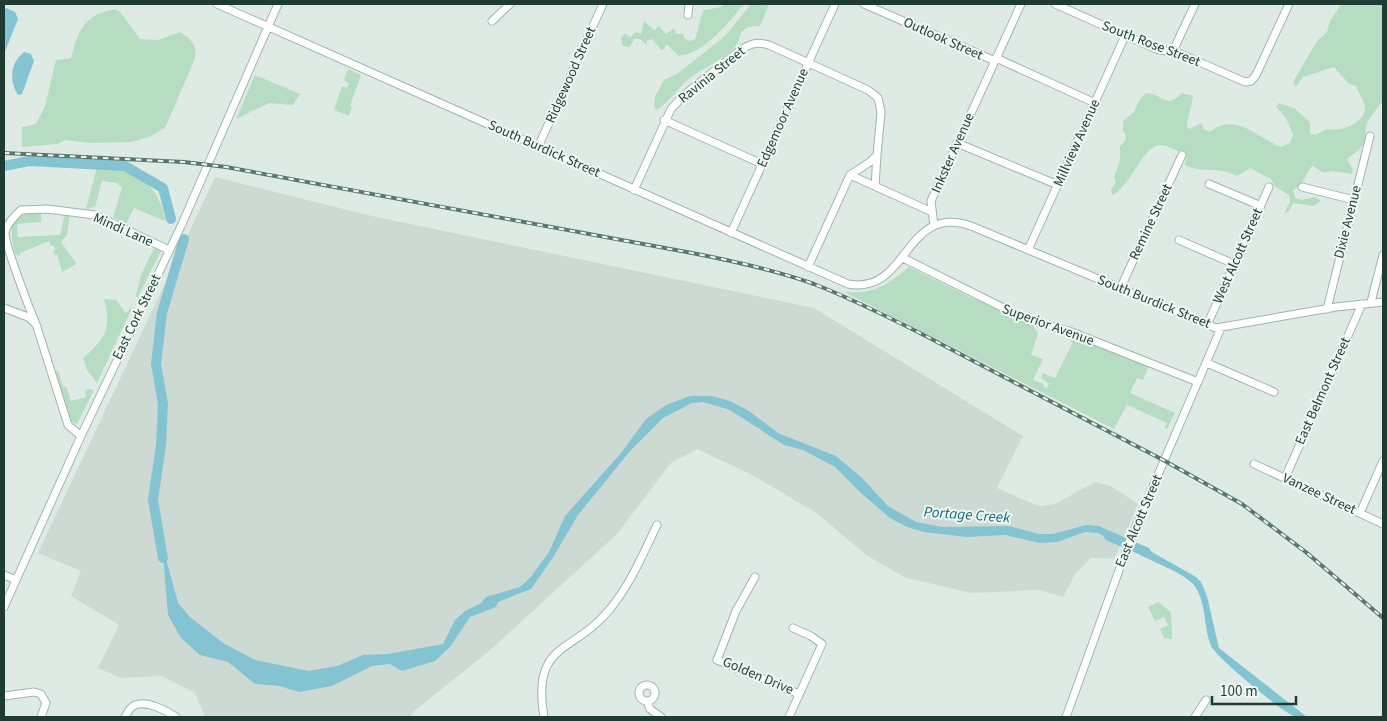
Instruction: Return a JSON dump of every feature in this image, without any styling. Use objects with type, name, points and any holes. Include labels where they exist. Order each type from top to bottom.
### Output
[{"type":"street","name":"South Burdick Street","points":[[217,4],[848,284],[858,285],[872,282],[888,274],[903,258]]},
{"type":"street","name":"East Cork Street","points":[[4,607],[81,436],[169,250],[278,4]]},
{"type":"street","points":[[492,21],[510,4]]},
{"type":"street","name":"Ridgewood Street","points":[[538,147],[603,4]]},
{"type":"street","points":[[688,15],[689,4]]},
{"type":"street","name":"Edgemoor Avenue","points":[[731,233],[835,4]]},
{"type":"street","name":"Outlook Street","points":[[864,4],[1095,103]]},
{"type":"street","name":"Inkster Avenue","points":[[934,226],[930,211],[931,201],[1021,4]]},
{"type":"street","name":"South Rose Street","points":[[1055,4],[1125,36],[1172,53],[1181,54],[1248,82],[1258,73],[1289,4]]},
{"type":"street","points":[[1172,53],[1194,4]]},
{"type":"street","name":"Millview Avenue","points":[[1028,250],[1125,36]]},
{"type":"street","name":"Ravinia Street","points":[[634,190],[670,109],[684,95],[739,51],[754,43],[770,45],[808,63]]},
{"type":"street","points":[[808,63],[868,90],[878,98],[881,112],[875,186]]},
{"type":"street","points":[[664,120],[762,164]]},
{"type":"street","name":"Dixie Avenue","points":[[1327,309],[1370,136]]},
{"type":"street","points":[[957,143],[1058,185]]},
{"type":"street","points":[[808,267],[850,175],[877,155]]},
{"type":"street","name":"Remine Street","points":[[1120,288],[1182,156]]},
{"type":"street","points":[[850,175],[930,211]]},
{"type":"street","points":[[1209,184],[1261,206]]},
{"type":"street","name":"West Alcott Street","points":[[1207,326],[1269,187]]},
{"type":"street","points":[[1302,187],[1354,200]]},
{"type":"street","name":"Mindi Lane","points":[[36,324],[16,270],[5,232],[11,219],[21,210],[47,209],[96,215],[169,250]]},
{"type":"street","name":"South Burdick Street","points":[[934,226],[944,223],[963,224],[1120,288],[1207,326],[1221,328],[1327,309],[1383,302]]},
{"type":"street","points":[[903,258],[914,240],[934,226]]},
{"type":"street","points":[[1179,240],[1234,264]]},
{"type":"street","points":[[1371,302],[1383,255]]},
{"type":"street","name":"Superior Avenue","points":[[903,258],[1028,320],[1069,331],[1198,382]]},
{"type":"street","name":"East Belmont Street","points":[[1285,478],[1362,304]]},
{"type":"street","points":[[4,308],[28,317],[36,324],[68,425],[81,436]]},
{"type":"street","name":"East Alcott Street","points":[[1066,717],[1130,540],[1221,328]]},
{"type":"street","points":[[1206,363],[1274,392]]},
{"type":"street","points":[[1360,513],[1383,461]]},
{"type":"street","name":"Vanzee Street","points":[[1254,464],[1383,524]]},
{"type":"street","points":[[544,717],[541,692],[549,661],[565,645],[589,632],[612,607],[638,564],[657,526]]},
{"type":"street","points":[[4,575],[16,580]]},
{"type":"street","name":"Golden Drive","points":[[755,577],[736,611],[717,660],[799,694]]},
{"type":"street","points":[[789,717],[822,644],[811,636],[793,628]]},
{"type":"street","points":[[4,696],[34,692],[41,694],[46,703],[41,717]]},
{"type":"street","points":[[1195,717],[1206,700]]},
{"type":"street","points":[[647,701],[650,709],[661,717]]},
{"type":"street","points":[[124,717],[135,705],[159,708],[176,717]]},
{"type":"shaded area","points":[[215,177],[372,216],[814,308],[1023,436],[997,488],[1039,506],[1055,504],[1095,482],[1111,486],[1138,504],[1114,559],[1091,558],[1075,574],[1063,597],[1040,590],[972,593],[906,578],[866,555],[818,514],[754,476],[697,449],[671,463],[617,534],[488,652],[414,711],[410,717],[205,717],[195,693],[161,676],[121,678],[98,668],[119,625],[71,596],[81,571],[38,553]]},
{"type":"green space","points":[[724,4],[744,4],[715,36],[698,50],[679,56],[666,44],[664,49],[661,50],[652,39],[647,41],[647,45],[640,39],[634,39],[630,47],[622,46],[621,38],[625,33],[630,37],[636,32],[641,34],[644,21],[654,30],[659,26],[666,34],[674,28],[676,34],[683,34],[685,39],[691,41],[695,39],[704,10],[721,7]]},
{"type":"green space","points":[[751,4],[769,4],[760,26],[748,27],[741,32],[739,41],[734,48],[688,80],[657,110],[654,107],[655,97],[664,80],[677,74],[725,36]]},
{"type":"green space","points":[[1341,4],[1383,4],[1383,101],[1367,123],[1364,143],[1347,159],[1353,170],[1352,174],[1331,171],[1324,173],[1313,166],[1301,185],[1293,190],[1295,198],[1302,200],[1315,197],[1321,201],[1314,206],[1293,203],[1289,211],[1284,214],[1290,201],[1289,195],[1274,186],[1271,179],[1250,168],[1237,176],[1223,171],[1192,168],[1185,165],[1187,155],[1161,145],[1154,147],[1148,152],[1124,185],[1112,195],[1111,190],[1116,182],[1114,177],[1120,160],[1120,146],[1125,141],[1126,135],[1123,131],[1123,121],[1134,112],[1140,99],[1146,93],[1168,101],[1177,98],[1182,93],[1193,96],[1187,123],[1187,127],[1190,129],[1201,123],[1204,129],[1210,132],[1219,126],[1237,125],[1281,147],[1290,143],[1293,135],[1286,118],[1276,107],[1279,103],[1294,108],[1310,122],[1310,134],[1315,135],[1327,129],[1332,130],[1350,126],[1361,118],[1365,108],[1356,86],[1349,84],[1334,67],[1303,77],[1296,87],[1293,82],[1317,41],[1327,32],[1330,21]]},
{"type":"green space","points":[[115,9],[120,12],[140,39],[158,40],[180,32],[195,47],[194,61],[165,128],[149,137],[131,142],[92,143],[65,140],[58,144],[22,147],[22,127],[36,124],[45,106],[56,60],[71,58],[80,31],[90,19]]},
{"type":"green space","points":[[348,69],[361,75],[350,106],[352,107],[349,116],[334,110],[342,86],[347,88],[349,84],[344,80]]},
{"type":"green space","points":[[255,75],[300,94],[293,105],[269,103],[236,119]]},
{"type":"green space","points":[[97,167],[122,168],[140,177],[157,197],[164,213],[165,221],[134,208],[126,224],[113,217],[122,188],[117,183],[102,181],[95,207],[86,209]]},
{"type":"green space","points":[[41,212],[41,222],[17,224],[18,237],[60,235],[65,214],[70,214],[67,235],[61,242],[77,264],[62,272],[57,254],[54,255],[54,245],[51,246],[49,241],[20,253],[20,256],[15,254],[12,235],[13,223],[22,215]]},
{"type":"green space","points":[[154,248],[161,251],[137,299],[136,295],[141,275]]},
{"type":"green space","points":[[909,267],[970,297],[1032,324],[1038,333],[1031,355],[1043,359],[1033,380],[1044,384],[1043,387],[1047,388],[1049,384],[1041,378],[1043,373],[1055,378],[1072,344],[1067,332],[1149,365],[1143,380],[1137,378],[1130,393],[1175,413],[1167,429],[1164,428],[1167,423],[1127,405],[1114,429],[844,292],[872,290],[886,284]]},
{"type":"green space","points":[[104,299],[116,300],[126,313],[133,306],[97,383],[87,370],[83,358],[97,345],[105,333],[107,318]]},
{"type":"green space","points":[[58,370],[63,387],[66,386],[71,401],[86,397],[85,391],[88,389],[94,390],[77,424],[71,422],[56,372]]},
{"type":"green space","points":[[1158,602],[1171,612],[1172,639],[1164,638],[1160,629],[1168,625],[1164,617],[1155,621],[1148,607]]},
{"type":"water","points":[[6,8],[15,12],[18,19],[4,54],[4,10]]},
{"type":"water","points":[[24,52],[31,54],[34,61],[22,94],[18,95],[13,84],[12,72],[19,56]]},
{"type":"water","points":[[690,396],[712,396],[730,401],[749,411],[778,433],[836,456],[862,478],[888,506],[916,522],[943,527],[1009,526],[1039,534],[1053,534],[1086,525],[1099,526],[1123,537],[1119,544],[1098,533],[1085,532],[1057,542],[1039,543],[1005,535],[967,537],[924,532],[907,527],[890,518],[835,467],[803,450],[784,445],[730,410],[703,402],[692,403],[663,418],[630,451],[578,515],[552,559],[531,589],[498,602],[496,607],[470,617],[450,647],[435,661],[402,671],[390,664],[372,666],[332,686],[299,692],[279,686],[255,684],[228,662],[200,655],[181,638],[168,615],[162,544],[178,603],[190,617],[223,643],[255,660],[309,671],[337,666],[363,655],[388,654],[443,644],[455,620],[465,611],[481,603],[486,597],[520,587],[530,578],[549,552],[565,516],[621,453],[646,419],[666,405]]},
{"type":"water","points":[[1136,543],[1196,577],[1201,582],[1207,596],[1219,648],[1307,717],[1296,717],[1289,714],[1237,673],[1216,652],[1211,646],[1201,598],[1193,584],[1175,572],[1139,554],[1133,549]]},
{"type":"waterway","points":[[4,166],[29,161],[125,166],[163,188],[171,219]]},
{"type":"waterway","points":[[163,558],[153,500],[161,445],[163,404],[156,364],[162,313],[184,239]]},
{"type":"waterway","name":"Portage Creek","points":[[1109,536],[1146,552]]},
{"type":"railway","points":[[4,153],[184,162],[226,167],[692,253],[754,266],[814,284],[918,332],[1165,461],[1242,504],[1307,553],[1383,618]]}]
